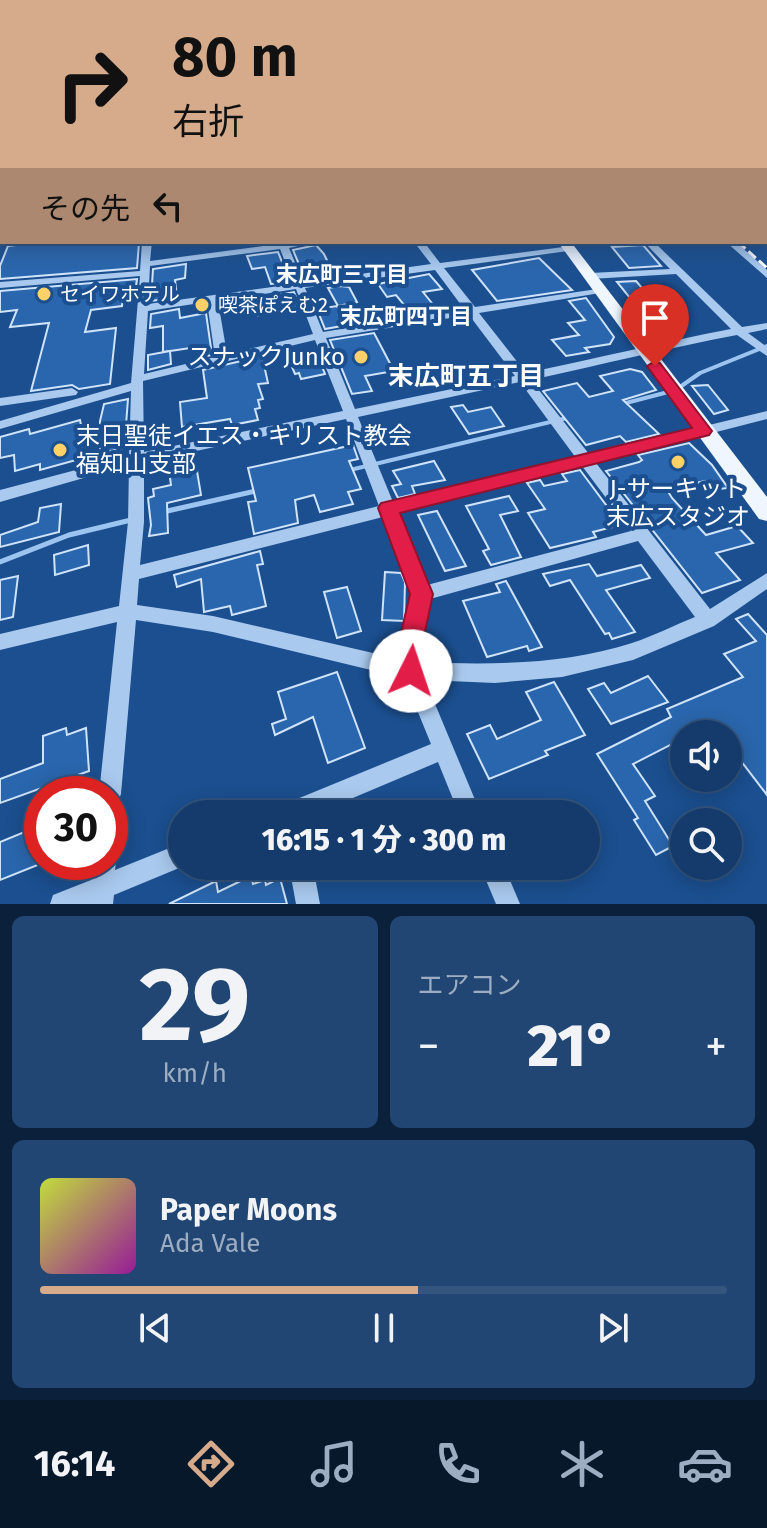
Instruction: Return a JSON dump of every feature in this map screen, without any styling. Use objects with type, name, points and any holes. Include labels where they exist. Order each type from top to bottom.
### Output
[{"type":"main road","points":[[566,245],[767,513]]},
{"type":"street","points":[[112,776],[136,515],[137,382],[147,244]]},
{"type":"street","points":[[0,285],[147,268],[283,244],[422,594],[408,655],[411,671],[464,800]]},
{"type":"street","points":[[420,244],[708,620]]},
{"type":"street","points":[[651,244],[738,330],[767,353]]},
{"type":"street","points":[[733,244],[767,275]]},
{"type":"street","points":[[143,308],[566,245]]},
{"type":"street","points":[[590,276],[678,271]]},
{"type":"street","points":[[0,425],[137,382],[318,336],[600,290]]},
{"type":"street","points":[[212,298],[222,361]]},
{"type":"street","points":[[0,496],[135,459],[767,326]]},
{"type":"street","points":[[0,402],[72,392]]},
{"type":"street","points":[[130,574],[767,415]]},
{"type":"street","points":[[422,594],[641,534]]},
{"type":"street","points":[[0,642],[126,612],[213,624],[411,671],[495,674],[562,668],[633,651],[708,620],[767,580]]},
{"type":"street","points":[[322,800],[443,749]]},
{"type":"street","points":[[62,904],[102,884],[168,860]]},
{"type":"street","points":[[304,880],[308,904]]},
{"type":"street","points":[[498,880],[508,904]]},
{"type":"building","points":[[139,244],[137,268],[0,279],[0,266],[8,246]]},
{"type":"building","points":[[316,245],[334,275],[305,279],[293,250]]},
{"type":"building","points":[[643,245],[661,266],[629,268],[612,247]]},
{"type":"building","points":[[278,252],[290,282],[271,284],[265,267],[252,269],[247,256]]},
{"type":"building","points":[[539,258],[572,290],[497,301],[472,270]]},
{"type":"building","points":[[186,264],[185,278],[175,280],[177,297],[151,301],[153,269]]},
{"type":"building","points":[[429,274],[442,289],[423,292],[435,307],[409,311],[396,295],[387,297],[378,284]]},
{"type":"building","points":[[137,279],[135,294],[123,296],[122,306],[91,310],[85,332],[116,328],[110,384],[31,391],[49,323],[10,327],[17,310],[0,312],[0,291]]},
{"type":"building","points":[[636,281],[654,302],[634,303],[617,282]]},
{"type":"building","points":[[349,287],[357,302],[338,306],[328,288]]},
{"type":"building","points":[[294,292],[301,310],[258,316],[252,299]]},
{"type":"building","points":[[586,298],[614,337],[610,344],[585,348],[589,352],[566,356],[552,340],[579,335],[568,323],[585,320],[569,301]]},
{"type":"building","points":[[337,306],[347,325],[325,329],[317,309]]},
{"type":"building","points":[[179,309],[180,318],[206,313],[212,355],[202,357],[197,347],[163,352],[163,326],[150,328],[151,314]]},
{"type":"building","points":[[374,333],[394,371],[365,376],[372,391],[352,394],[330,340]]},
{"type":"building","points":[[170,351],[171,364],[148,370],[148,355]]},
{"type":"building","points":[[317,354],[325,374],[301,379],[299,373],[295,374],[289,360]]},
{"type":"building","points":[[262,356],[268,383],[258,384],[263,399],[258,400],[260,408],[255,409],[258,420],[232,425],[230,419],[182,427],[180,402],[207,398],[203,370]]},
{"type":"building","points":[[630,369],[642,372],[656,390],[623,400],[659,434],[626,442],[620,436],[586,445],[543,391],[577,383],[589,397],[613,391],[600,376]]},
{"type":"building","points":[[708,385],[728,410],[714,414],[692,386]]},
{"type":"building","points":[[128,399],[126,425],[118,427],[123,448],[100,454],[100,421],[104,404]]},
{"type":"building","points":[[463,405],[468,412],[491,407],[504,426],[469,434],[451,407]]},
{"type":"building","points":[[80,420],[87,457],[40,470],[40,464],[15,471],[14,455],[0,458],[0,437],[29,429],[30,434]]},
{"type":"building","points":[[689,443],[712,465],[728,488],[710,490],[705,481],[667,490],[672,498],[706,535],[737,526],[753,543],[716,553],[740,580],[702,593],[606,471],[639,462],[642,460],[638,455]]},
{"type":"building","points":[[353,445],[358,459],[349,461],[361,489],[348,492],[353,504],[320,512],[314,495],[295,500],[298,523],[254,534],[248,502],[256,501],[248,468]]},
{"type":"building","points":[[434,461],[445,480],[412,486],[415,494],[398,498],[392,486],[401,484],[393,471]]},
{"type":"building","points":[[196,465],[201,495],[167,503],[168,533],[149,536],[148,498],[154,496],[153,489],[171,485],[169,471]]},
{"type":"building","points":[[580,470],[621,525],[593,532],[596,537],[550,548],[528,513],[545,509],[527,483],[540,480],[544,486],[567,481],[562,474]]},
{"type":"building","points":[[509,496],[518,511],[500,515],[521,557],[491,565],[483,551],[489,549],[466,506]]},
{"type":"building","points":[[61,504],[59,532],[0,547],[0,535],[38,522],[40,508]]},
{"type":"building","points":[[437,511],[466,566],[445,571],[418,515]]},
{"type":"building","points":[[88,545],[89,565],[55,575],[54,555]]},
{"type":"building","points":[[260,551],[263,564],[257,565],[266,606],[232,615],[230,606],[204,612],[201,579],[177,587],[174,575]]},
{"type":"building","points":[[589,564],[597,576],[641,565],[650,578],[606,590],[635,632],[612,639],[609,633],[605,634],[570,580],[550,586],[543,574]]},
{"type":"building","points":[[385,572],[401,573],[405,582],[404,621],[382,620]]},
{"type":"building","points":[[18,576],[13,617],[0,620],[0,580]]},
{"type":"building","points":[[506,581],[542,647],[529,651],[527,646],[487,657],[463,601],[500,592],[496,584]]},
{"type":"building","points":[[347,587],[361,631],[337,638],[324,592]]},
{"type":"building","points":[[748,614],[767,635],[767,795],[742,762],[742,720],[670,720],[670,745],[633,764],[655,796],[645,801],[670,841],[670,848],[656,855],[634,820],[638,818],[597,754],[671,717],[667,709],[743,677],[724,654],[756,641],[736,619]]},
{"type":"building","points":[[337,672],[365,748],[328,763],[313,717],[275,735],[272,724],[286,719],[278,692]]},
{"type":"building","points":[[648,676],[668,702],[611,724],[588,689],[604,683],[611,693]]},
{"type":"building","points":[[554,682],[585,735],[545,751],[548,755],[489,779],[467,734],[490,725],[497,739],[541,720],[526,692]]},
{"type":"building","points":[[66,728],[67,735],[86,728],[89,771],[75,776],[24,776],[24,794],[0,803],[0,779],[43,763],[43,736]]},
{"type":"building","points":[[24,832],[24,870],[0,880],[0,842]]},
{"type":"building","points":[[243,880],[252,880],[253,884],[265,880],[266,885],[281,880],[287,904],[169,904],[216,881],[218,892]]},
{"type":"waterway","points":[[680,387],[700,373],[767,346]]},
{"type":"waterway","points":[[622,404],[672,391]]},
{"type":"waterway","points":[[350,470],[567,418]]},
{"type":"waterway","points":[[163,512],[256,491]]},
{"type":"waterway","points":[[0,562],[69,535],[131,520]]},
{"type":"railway","points":[[740,244],[767,268]]},
{"type":"place","name":"セイワホテル","points":[[44,294]]},
{"type":"place","name":"喫茶ぽえむ2","points":[[202,305]]},
{"type":"place","name":"スナックJunko","points":[[361,357]]},
{"type":"place","name":"末日聖徒イエス・キリスト教会 福知山支部","points":[[60,450]]},
{"type":"place","name":"J-サーキット 末広スタジオ","points":[[678,462]]},
{"type":"district","name":"末広町三丁目","points":[[342,274]]},
{"type":"district","name":"末広町四丁目","points":[[406,316]]},
{"type":"district","name":"末広町五丁目","points":[[466,376]]},
{"type":"route","points":[[411,671],[408,655],[422,594],[388,508],[703,431],[655,366]]}]
